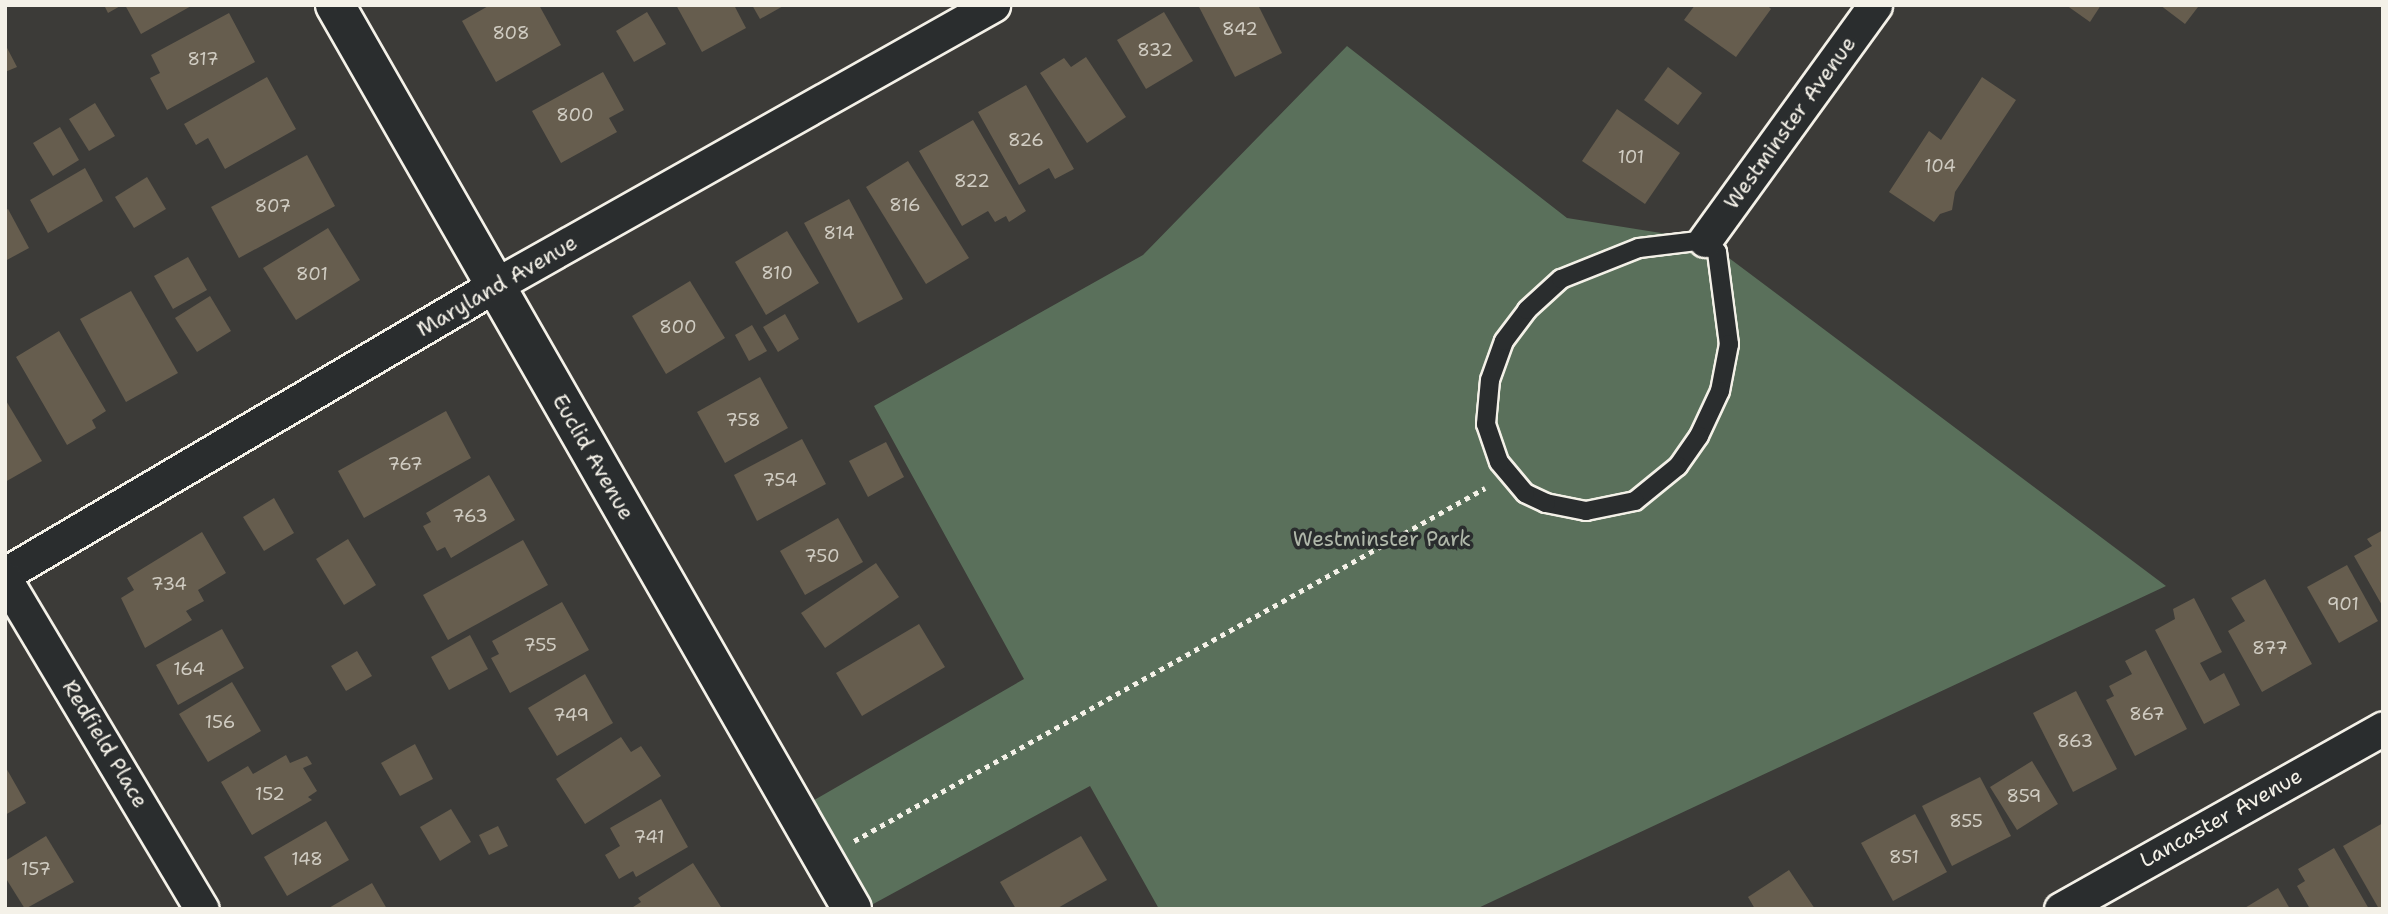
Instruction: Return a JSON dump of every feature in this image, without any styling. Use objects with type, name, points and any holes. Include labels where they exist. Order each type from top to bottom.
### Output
[{"type":"street","name":"Euclid Avenue","points":[[335,5],[852,909]]},
{"type":"street","name":"Maryland Avenue","points":[[5,574],[494,286],[993,5]]},
{"type":"street","name":"Westminster Avenue","points":[[1706,240],[1875,5]]},
{"type":"street","name":"Redfield Place","points":[[5,579],[202,909]]},
{"type":"street","name":"Lancaster Avenue","points":[[2061,909],[2383,728]]},
{"type":"lane","points":[[1706,240],[1717,252],[1729,344],[1720,391],[1699,436],[1678,466],[1635,501],[1587,511],[1546,503],[1525,494],[1499,462],[1486,424],[1490,380],[1504,341],[1527,310],[1561,279],[1639,248],[1706,240]]},
{"type":"path","points":[[876,828],[1466,499]]},
{"type":"green space","name":"Westminster Park","points":[[1347,46],[1567,218],[1705,240],[2166,586],[1476,909],[1159,909],[1090,786],[864,909],[797,810],[1024,679],[874,406],[1143,255]]},
{"type":"building","points":[[104,5],[122,5],[108,13]]},
{"type":"building","points":[[125,5],[193,5],[141,34]]},
{"type":"building","points":[[490,5],[539,5],[561,45],[496,82],[462,21]]},
{"type":"building","points":[[676,5],[734,5],[746,28],[702,52]]},
{"type":"building","points":[[752,5],[785,5],[760,19]]},
{"type":"building","points":[[1198,5],[1258,5],[1282,53],[1235,77]]},
{"type":"building","points":[[1695,5],[1767,5],[1771,9],[1736,57],[1684,20]]},
{"type":"building","points":[[2066,5],[2101,5],[2090,22]]},
{"type":"building","points":[[2160,5],[2196,5],[2198,7],[2185,24]]},
{"type":"building","points":[[647,12],[666,44],[634,62],[616,31]]},
{"type":"building","points":[[1164,12],[1193,61],[1146,89],[1117,40]]},
{"type":"building","points":[[229,13],[255,62],[167,110],[150,78],[160,73],[151,55]]},
{"type":"building","points":[[5,44],[17,67],[5,72]]},
{"type":"building","points":[[1086,57],[1126,117],[1087,143],[1040,73],[1064,58],[1071,67]]},
{"type":"building","points":[[1668,67],[1702,93],[1678,125],[1644,100]]},
{"type":"building","points":[[603,72],[624,110],[609,118],[617,132],[561,163],[532,111]]},
{"type":"building","points":[[267,77],[296,129],[225,169],[208,138],[196,145],[184,124]]},
{"type":"building","points":[[1982,77],[2016,100],[1955,192],[1952,210],[1940,214],[1934,222],[1889,192],[1929,131],[1941,140]]},
{"type":"building","points":[[1026,85],[1074,169],[1055,179],[1049,168],[1019,185],[978,112]]},
{"type":"building","points":[[95,103],[115,136],[89,151],[69,119]]},
{"type":"building","points":[[1617,109],[1680,153],[1645,204],[1582,161]]},
{"type":"building","points":[[973,120],[1026,211],[1009,222],[1006,216],[995,222],[988,211],[962,226],[919,151]]},
{"type":"building","points":[[60,127],[79,160],[53,176],[33,143]]},
{"type":"building","points":[[307,155],[335,206],[239,258],[211,207]]},
{"type":"building","points":[[908,161],[969,258],[926,284],[866,187]]},
{"type":"building","points":[[85,168],[103,201],[48,233],[30,200]]},
{"type":"building","points":[[147,177],[166,209],[134,228],[115,197]]},
{"type":"building","points":[[849,199],[903,299],[858,323],[804,223]]},
{"type":"building","points":[[8,209],[29,248],[5,261],[5,211]]},
{"type":"building","points":[[328,228],[360,280],[296,320],[263,268]]},
{"type":"building","points":[[787,231],[819,283],[766,315],[735,262]]},
{"type":"building","points":[[188,257],[207,290],[173,309],[154,276]]},
{"type":"building","points":[[690,281],[725,338],[666,374],[632,316]]},
{"type":"building","points":[[131,291],[178,373],[126,402],[80,319]]},
{"type":"building","points":[[210,296],[231,331],[197,352],[175,318]]},
{"type":"building","points":[[785,314],[799,339],[778,352],[763,327]]},
{"type":"building","points":[[752,325],[767,351],[749,361],[735,335]]},
{"type":"building","points":[[59,331],[106,411],[92,420],[96,428],[67,445],[16,357]]},
{"type":"building","points":[[760,377],[788,428],[725,463],[697,412]]},
{"type":"building","points":[[5,399],[42,461],[5,482]]},
{"type":"building","points":[[446,411],[471,458],[364,518],[338,471]]},
{"type":"building","points":[[802,439],[826,484],[757,521],[734,475]]},
{"type":"building","points":[[886,442],[904,477],[868,497],[849,461]]},
{"type":"building","points":[[489,475],[515,520],[451,558],[445,547],[437,551],[423,526],[431,522],[426,513]]},
{"type":"building","points":[[274,498],[294,533],[264,551],[243,517]]},
{"type":"building","points":[[838,518],[863,562],[805,595],[780,551]]},
{"type":"building","points":[[2383,530],[2383,607],[2354,556],[2372,546],[2367,539]]},
{"type":"building","points":[[202,532],[226,573],[198,590],[204,601],[186,611],[192,620],[145,648],[121,598],[134,590],[127,578]]},
{"type":"building","points":[[348,539],[376,585],[344,605],[316,559]]},
{"type":"building","points":[[523,540],[548,585],[448,640],[423,595]]},
{"type":"building","points":[[876,563],[899,597],[825,648],[801,613]]},
{"type":"building","points":[[2347,565],[2378,621],[2339,643],[2307,587]]},
{"type":"building","points":[[2265,579],[2312,664],[2262,692],[2228,631],[2245,621],[2231,598]]},
{"type":"building","points":[[2194,598],[2222,652],[2200,663],[2210,681],[2224,673],[2240,705],[2204,724],[2155,630],[2175,619],[2173,609]]},
{"type":"building","points":[[562,602],[589,650],[510,693],[491,658],[499,654],[492,641]]},
{"type":"building","points":[[919,624],[945,667],[862,716],[836,673]]},
{"type":"building","points":[[222,629],[244,668],[178,705],[156,665]]},
{"type":"building","points":[[470,635],[488,669],[449,690],[431,657]]},
{"type":"building","points":[[2146,650],[2187,729],[2135,756],[2106,700],[2114,696],[2109,686],[2132,674],[2125,661]]},
{"type":"building","points":[[357,651],[372,676],[346,691],[331,666]]},
{"type":"building","points":[[585,674],[613,723],[557,756],[528,708]]},
{"type":"building","points":[[232,682],[261,731],[208,762],[179,714]]},
{"type":"building","points":[[2076,691],[2117,769],[2073,792],[2033,713]]},
{"type":"building","points":[[621,737],[631,752],[641,746],[661,776],[585,824],[556,779]]},
{"type":"building","points":[[415,744],[433,779],[400,796],[381,763]]},
{"type":"building","points":[[286,755],[290,763],[307,756],[312,764],[303,768],[317,791],[308,797],[312,800],[252,835],[221,782],[248,766],[253,774]]},
{"type":"building","points":[[2032,761],[2058,804],[2017,830],[1990,787]]},
{"type":"building","points":[[5,766],[26,803],[5,815]]},
{"type":"building","points":[[1980,777],[2011,836],[1952,866],[1922,806]]},
{"type":"building","points":[[661,799],[688,847],[636,877],[633,871],[619,879],[605,855],[620,846],[610,828]]},
{"type":"building","points":[[451,809],[471,842],[440,861],[420,827]]},
{"type":"building","points":[[1915,814],[1947,872],[1893,901],[1861,843]]},
{"type":"building","points":[[326,821],[349,860],[287,896],[264,857]]},
{"type":"building","points":[[2383,823],[2383,909],[2379,909],[2343,846]]},
{"type":"building","points":[[498,826],[508,846],[489,855],[479,835]]},
{"type":"building","points":[[46,836],[74,882],[25,909],[5,877],[5,861]]},
{"type":"building","points":[[1081,836],[1107,880],[1056,909],[1016,909],[1000,882]]},
{"type":"building","points":[[2334,848],[2369,909],[2310,909],[2297,886],[2305,881],[2298,869]]},
{"type":"building","points":[[693,863],[721,907],[630,909],[641,902],[638,898]]},
{"type":"building","points":[[1789,870],[1815,909],[1755,909],[1748,897]]},
{"type":"building","points":[[372,883],[387,909],[327,909]]},
{"type":"building","points":[[2278,888],[2290,909],[2243,909]]}]
